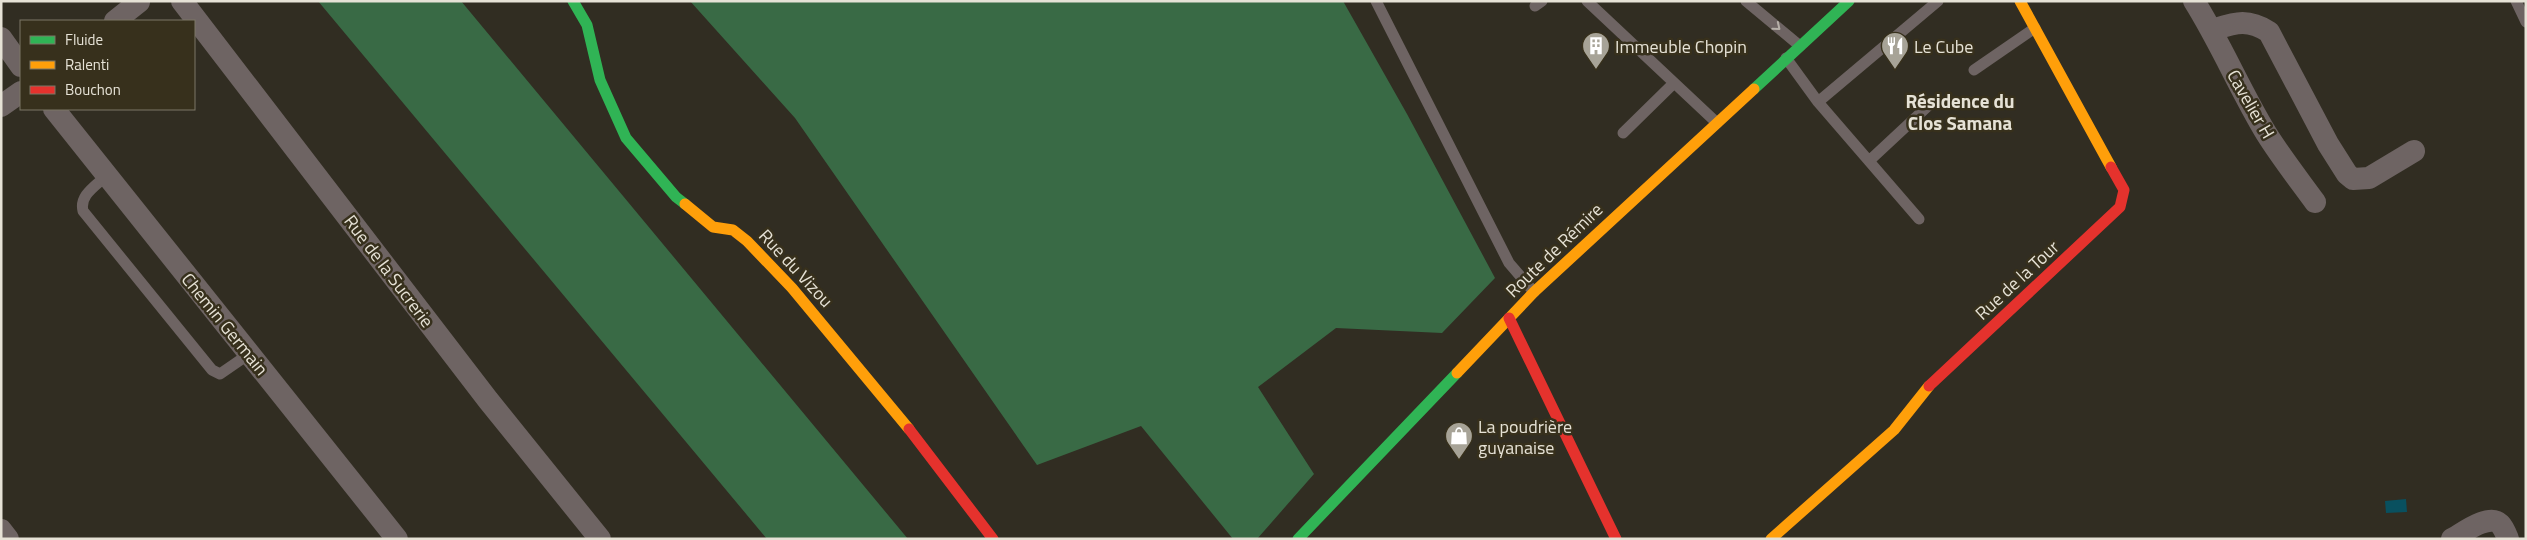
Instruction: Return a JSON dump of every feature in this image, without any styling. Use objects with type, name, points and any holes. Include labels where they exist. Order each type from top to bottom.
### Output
[{"type":"street","name":"Rue de la Sucrerie","points":[[182,1],[488,400],[600,539]]},
{"type":"street","name":"Rue du Vizou","points":[[573,1],[587,25],[600,80],[626,138],[676,196],[713,226],[733,230],[747,241],[792,288],[897,413],[993,539]]},
{"type":"street","name":"Route de Rémire","points":[[1298,539],[1534,292],[1849,1]]},
{"type":"street","name":"Rue de la Tour","points":[[1771,539],[1894,430],[1934,380],[2085,242],[2120,206],[2124,190],[2020,1]]},
{"type":"street","name":"Cavelier H","points":[[2194,1],[2212,30],[2235,79],[2267,134],[2315,202]]},
{"type":"street","points":[[116,20],[139,2]]},
{"type":"street","points":[[2212,30],[2239,22],[2259,26],[2269,32],[2328,144],[2347,174],[2353,179],[2368,178],[2414,151]]},
{"type":"street","points":[[1,38],[20,65]]},
{"type":"street","points":[[1,106],[20,93]]},
{"type":"street","name":"Chemin Germain","points":[[55,110],[396,539]]},
{"type":"street","points":[[1509,318],[1616,539]]},
{"type":"street","points":[[2452,539],[2486,521],[2494,520],[2500,524],[2508,539]]},
{"type":"street","points":[[1,530],[8,539]]},
{"type":"lane","points":[[1376,1],[1509,263],[1534,292]]},
{"type":"lane","points":[[1587,1],[1717,123]]},
{"type":"lane","points":[[1818,102],[1938,1]]},
{"type":"lane","points":[[2516,1],[2526,22]]},
{"type":"lane","points":[[1750,5],[1800,46]]},
{"type":"lane","points":[[1974,70],[2035,28]]},
{"type":"lane","points":[[1786,58],[1818,102],[1919,219]]},
{"type":"lane","points":[[1623,133],[1674,83]]},
{"type":"lane","points":[[1869,161],[1928,106]]},
{"type":"lane","points":[[107,175],[83,198],[81,204],[83,211],[212,370],[220,374],[249,354]]},
{"type":"green space","points":[[318,1],[461,1],[908,539],[767,539]]},
{"type":"green space","points":[[690,1],[1343,1],[1407,114],[1495,278],[1442,333],[1336,328],[1258,387],[1314,474],[1257,539],[1233,539],[1141,426],[1037,465],[795,118]]},
{"type":"water","points":[[2406,499],[2407,512],[2386,513],[2385,501]]},
{"type":"traffic: fast","points":[[573,1],[587,25],[600,80],[626,138],[676,197],[685,204]]},
{"type":"traffic: fast","points":[[1754,89],[1849,1]]},
{"type":"traffic: fast","points":[[1298,539],[1457,373]]},
{"type":"traffic: slow","points":[[2020,1],[2111,167]]},
{"type":"traffic: slow","points":[[1457,373],[1534,292],[1754,89]]},
{"type":"traffic: slow","points":[[685,204],[713,227],[733,230],[747,241],[792,288],[909,429]]},
{"type":"traffic: slow","points":[[1771,539],[1894,430],[1929,386]]},
{"type":"traffic: jam","points":[[1929,386],[2120,207],[2124,190],[2111,167]]},
{"type":"traffic: jam","points":[[1509,318],[1616,539]]},
{"type":"traffic: jam","points":[[909,429],[993,539]]},
{"type":"place","name":"Immeuble Chopin","points":[[1596,70]]},
{"type":"place","name":"Le Cube","points":[[1895,70]]},
{"type":"place","name":"La poudrière guyanaise","points":[[1459,460]]},
{"type":"district","name":"Résidence du Clos Samana","points":[[1960,111]]}]
